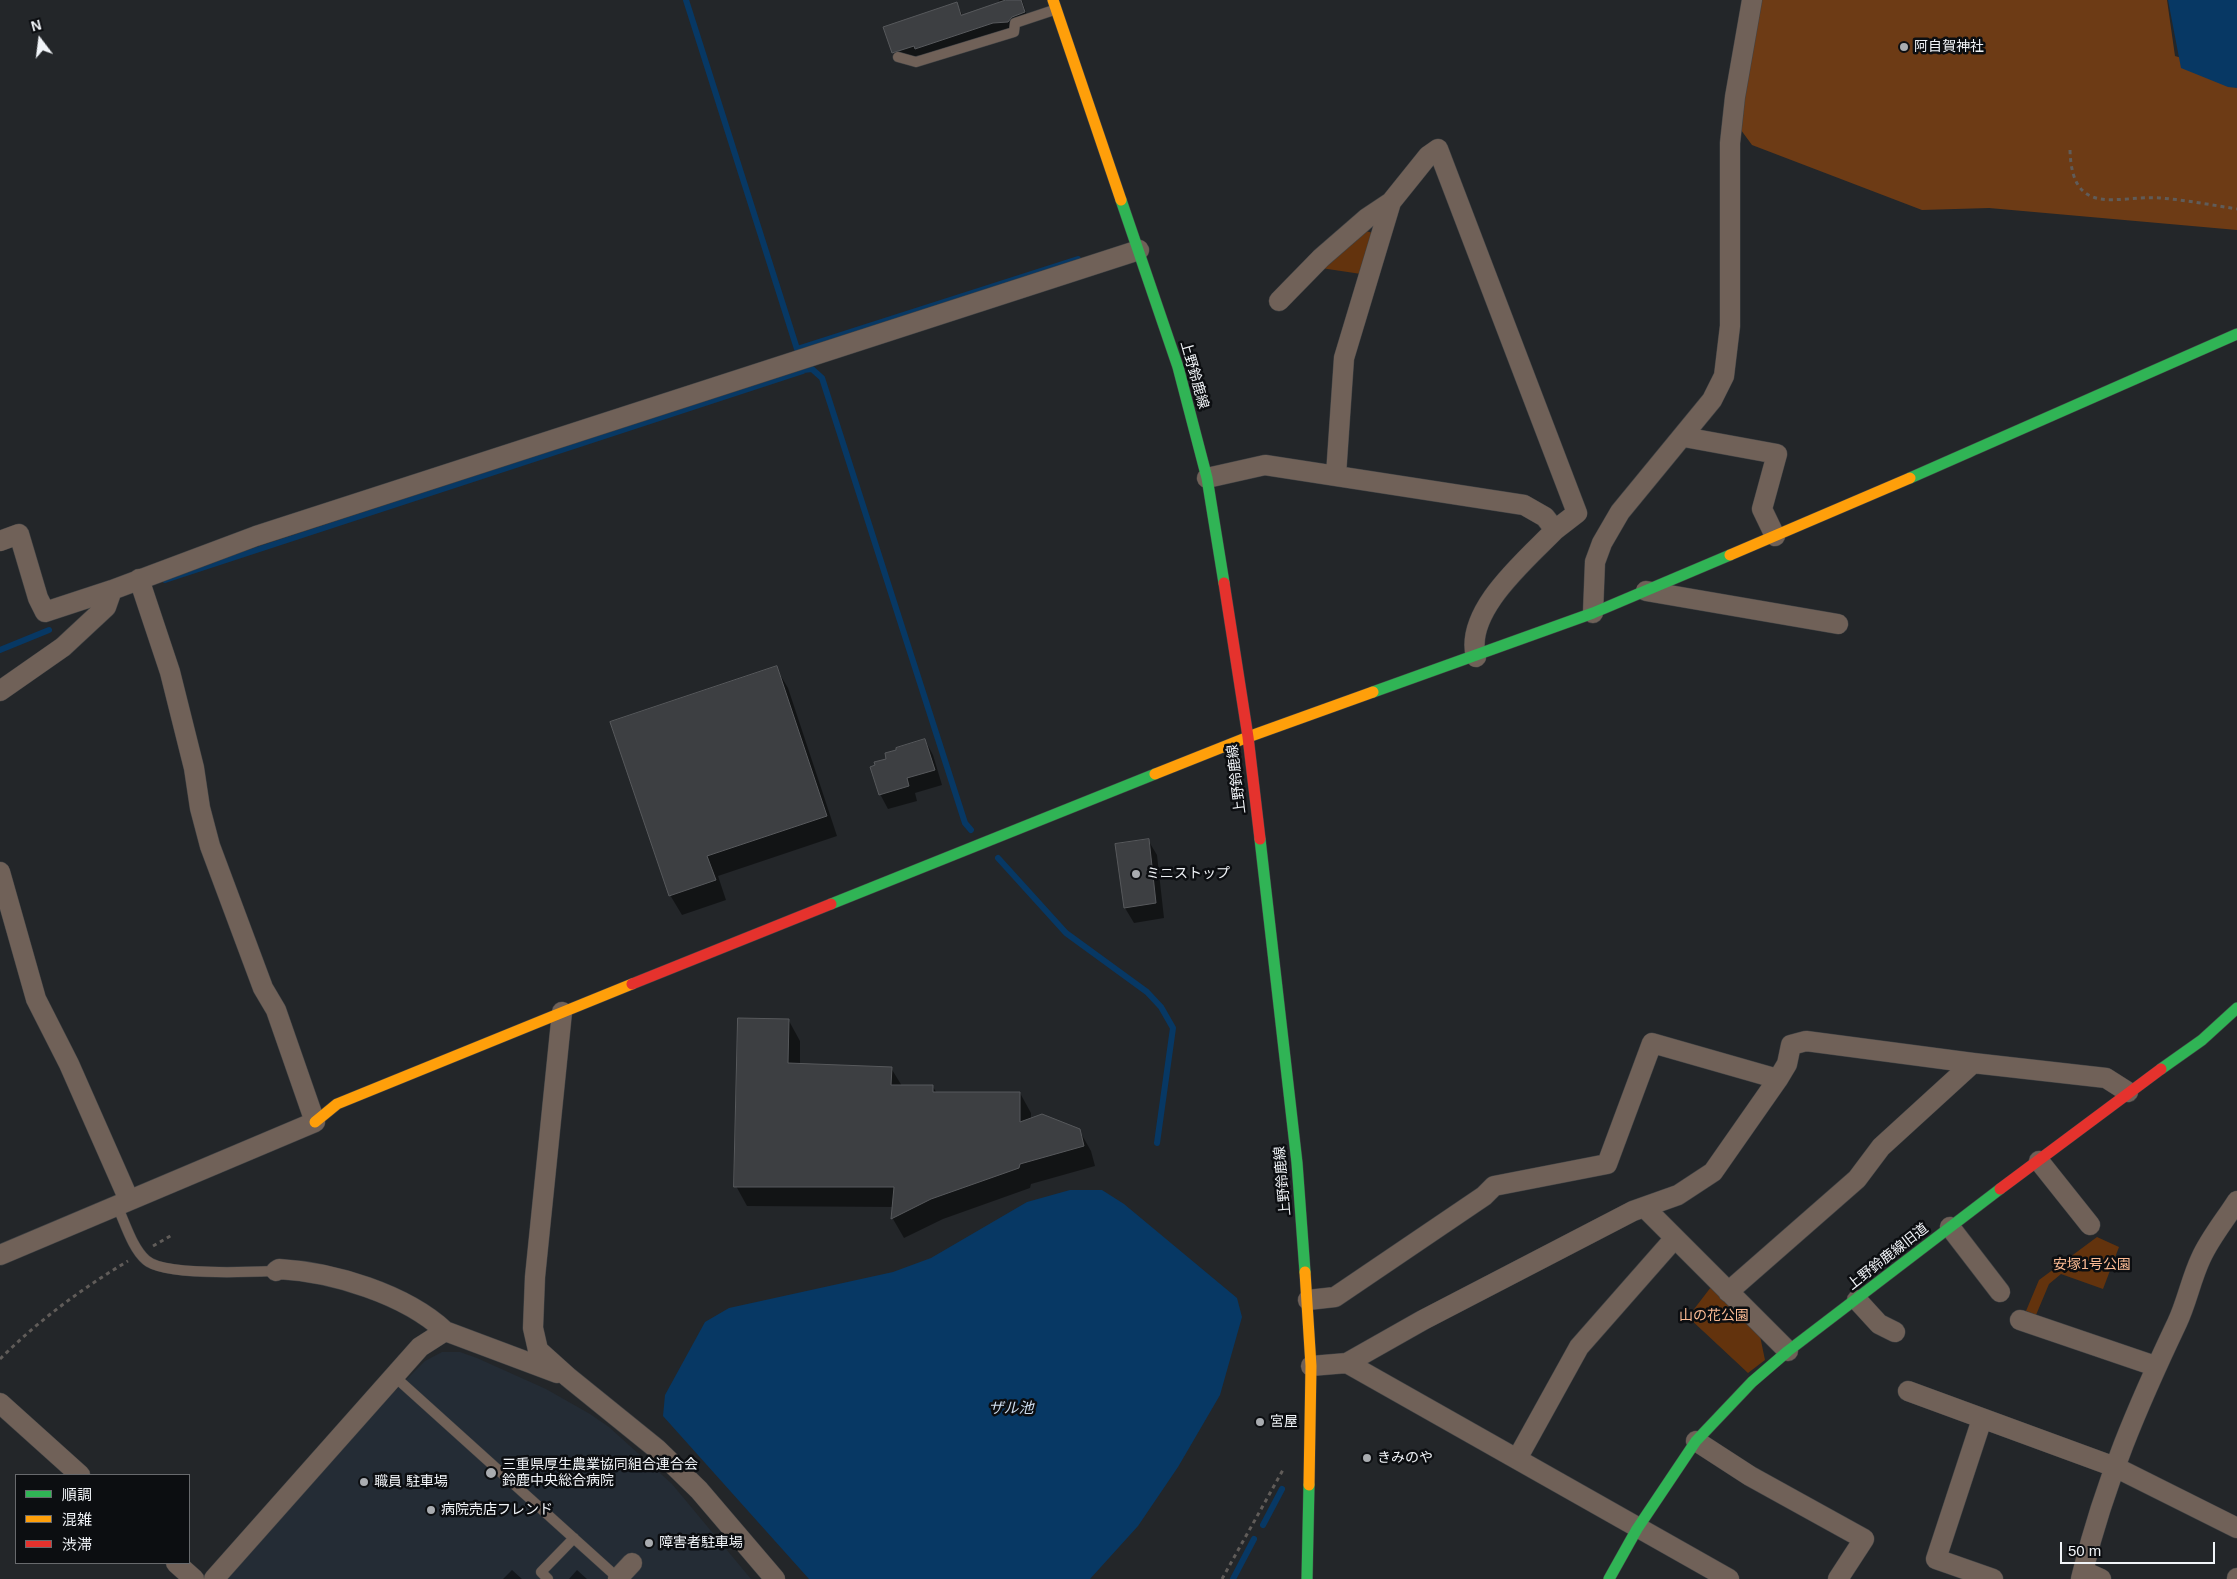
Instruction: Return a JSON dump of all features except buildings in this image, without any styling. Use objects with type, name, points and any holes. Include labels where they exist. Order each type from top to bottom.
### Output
[{"type":"street","points":[[1593,613],[1595,562],[1602,543],[1620,512],[1684,437],[1712,400],[1724,376],[1730,326],[1730,143],[1734,97],[1752,0]]},
{"type":"street","name":"上野鈴鹿線","points":[[1055,4],[1178,367],[1207,478],[1248,737],[1296,1163],[1308,1300],[1311,1366],[1307,1579]]},
{"type":"street","points":[[1279,301],[1321,258],[1390,202],[1428,156],[1438,149],[1577,512],[1555,530],[1503,584],[1475,628],[1472,644],[1476,657]]},
{"type":"street","points":[[1336,475],[1344,358],[1390,202]]},
{"type":"street","points":[[0,541],[19,534],[38,598],[45,612],[140,580],[256,536],[662,402],[1139,250]]},
{"type":"street","points":[[0,1255],[315,1122],[337,1104],[562,1012],[1248,737],[1476,657],[1593,613],[1960,457],[2237,334]]},
{"type":"street","points":[[1684,437],[1777,454],[1762,509],[1775,536]]},
{"type":"street","points":[[1207,478],[1265,465],[1336,475],[1524,505],[1545,517],[1555,530]]},
{"type":"street","points":[[140,580],[170,672],[194,768],[200,808],[210,846],[262,988],[276,1010],[315,1122]]},
{"type":"street","points":[[0,691],[63,647],[106,607],[112,590]]},
{"type":"street","points":[[1646,591],[1838,624]]},
{"type":"street","points":[[0,872],[36,999],[69,1064],[123,1203]]},
{"type":"street","name":"上野鈴鹿線旧道","points":[[1609,1579],[1638,1528],[1696,1441],[1719,1415],[1788,1351],[2128,1092],[2202,1040],[2237,1008]]},
{"type":"street","points":[[562,1012],[535,1277],[532,1328],[538,1350],[568,1378],[607,1407],[685,1476],[775,1579]]},
{"type":"street","points":[[1311,1366],[1347,1363],[1440,1311],[1633,1211],[1678,1195],[1713,1172],[1778,1079],[1787,1064],[1792,1045],[1806,1041],[1973,1064],[2106,1078],[2128,1092]]},
{"type":"street","points":[[1308,1300],[1335,1298],[1484,1196],[1494,1186],[1607,1164],[1652,1043],[1778,1079]]},
{"type":"street","points":[[1728,1292],[1857,1179],[1882,1147],[1973,1064]]},
{"type":"street","points":[[2039,1161],[2090,1224]]},
{"type":"street","points":[[2101,1579],[2082,1575],[2093,1528],[2114,1467],[2155,1366],[2178,1321],[2200,1258],[2237,1201]]},
{"type":"street","points":[[1645,1208],[1788,1351]]},
{"type":"street","points":[[1950,1227],[2000,1292]]},
{"type":"street","points":[[1518,1459],[1579,1347],[1674,1239]]},
{"type":"street","points":[[276,1271],[279,1268],[308,1271],[356,1283],[432,1319],[445,1331],[568,1378]]},
{"type":"street","points":[[1857,1300],[1879,1324],[1896,1332]]},
{"type":"street","points":[[2020,1320],[2155,1366]]},
{"type":"street","points":[[214,1579],[420,1347],[445,1331]]},
{"type":"street","points":[[1347,1363],[1729,1579]]},
{"type":"street","points":[[1908,1391],[2114,1467],[2237,1528]]},
{"type":"street","points":[[0,1403],[79,1474]]},
{"type":"street","points":[[1982,1419],[1936,1559],[1993,1579]]},
{"type":"street","points":[[1696,1441],[1750,1476],[1864,1539],[1838,1579]]},
{"type":"street","points":[[619,1578],[632,1563]]},
{"type":"street","points":[[177,1564],[194,1579]]},
{"type":"lane","points":[[898,56],[916,62],[1014,32],[1016,23],[1055,4]]},
{"type":"lane","points":[[123,1203],[140,1254],[147,1262],[159,1267],[224,1272],[276,1271]]},
{"type":"lane","points":[[394,1376],[619,1578]]},
{"type":"lane","points":[[548,1579],[541,1572],[574,1538]]},
{"type":"path","points":[[2070,150],[2070,162],[2080,188],[2091,197],[2115,201],[2159,198],[2237,209]]},
{"type":"path","points":[[0,1359],[27,1332],[82,1290],[172,1235]]},
{"type":"path","points":[[1222,1579],[1287,1463]]},
{"type":"shaded area","points":[[1760,0],[2167,0],[2175,56],[2237,75],[2237,230],[1989,208],[1922,210],[1752,145],[1738,126]]},
{"type":"shaded area","name":"三重県厚生農業協同組合連合会 鈴鹿中央総合病院","points":[[442,1352],[460,1352],[477,1358],[546,1389],[609,1427],[672,1484],[751,1579],[226,1579],[392,1394],[425,1361]]},
{"type":"green space","points":[[1362,230],[1373,233],[1361,274],[1321,268]]},
{"type":"green space","name":"安塚1号公園","points":[[2097,1237],[2119,1247],[2103,1289],[2061,1274],[2049,1284],[2036,1315],[2026,1311],[2039,1280]]},
{"type":"green space","name":"山の花公園","points":[[1711,1287],[1760,1336],[1765,1360],[1748,1373],[1688,1317]]},
{"type":"water","points":[[2168,0],[2237,0],[2237,88],[2228,87],[2181,68]]},
{"type":"water","name":"ザル池","points":[[1070,1190],[1102,1190],[1124,1204],[1237,1298],[1242,1317],[1220,1395],[1178,1467],[1138,1526],[1090,1579],[809,1579],[663,1416],[665,1395],[705,1322],[729,1308],[893,1272],[931,1258],[1027,1202]]},
{"type":"waterway","points":[[686,0],[798,352]]},
{"type":"waterway","points":[[797,349],[1078,259]]},
{"type":"waterway","points":[[803,370],[812,369],[822,378],[965,823],[971,830]]},
{"type":"waterway","points":[[165,580],[803,371]]},
{"type":"waterway","points":[[0,650],[49,630]]},
{"type":"waterway","points":[[998,858],[1066,933],[1147,992],[1161,1007],[1173,1028],[1157,1143]]},
{"type":"waterway","points":[[1263,1525],[1282,1489]]},
{"type":"waterway","points":[[1233,1579],[1254,1539]]},
{"type":"traffic: fast","points":[[1121,200],[1178,367],[1207,478],[1224,583]]},
{"type":"traffic: fast","points":[[1910,478],[2237,334]]},
{"type":"traffic: fast","points":[[1373,692],[1593,613],[1730,555]]},
{"type":"traffic: fast","points":[[831,904],[1155,774]]},
{"type":"traffic: fast","points":[[1260,839],[1297,1163],[1305,1272]]},
{"type":"traffic: fast","points":[[2161,1069],[2202,1040],[2237,1008]]},
{"type":"traffic: fast","points":[[1609,1579],[1637,1529],[1696,1441],[1752,1382],[1788,1351],[2000,1189]]},
{"type":"traffic: fast","points":[[1307,1579],[1309,1485]]},
{"type":"traffic: slow","points":[[1053,0],[1121,200]]},
{"type":"traffic: slow","points":[[1730,555],[1910,478]]},
{"type":"traffic: slow","points":[[1155,774],[1248,737],[1373,692]]},
{"type":"traffic: slow","points":[[315,1122],[337,1104],[632,984]]},
{"type":"traffic: slow","points":[[1305,1272],[1311,1366],[1309,1485]]},
{"type":"traffic: jam","points":[[1224,583],[1248,737],[1260,839]]},
{"type":"traffic: jam","points":[[632,984],[831,904]]},
{"type":"traffic: jam","points":[[2000,1189],[2161,1069]]},
{"type":"place","name":"阿自賀神社","points":[[1904,47]]},
{"type":"place","name":"ミニストップ","points":[[1136,874]]},
{"type":"place","name":"宮屋","points":[[1260,1422]]},
{"type":"place","name":"きみのや","points":[[1367,1458]]},
{"type":"place","name":"三重県厚生農業協同組合連合会 鈴鹿中央総合病院","points":[[491,1473]]},
{"type":"place","name":"職員 駐車場","points":[[364,1482]]},
{"type":"place","name":"病院売店フレンド","points":[[431,1510]]},
{"type":"place","name":"障害者駐車場","points":[[649,1543]]}]
